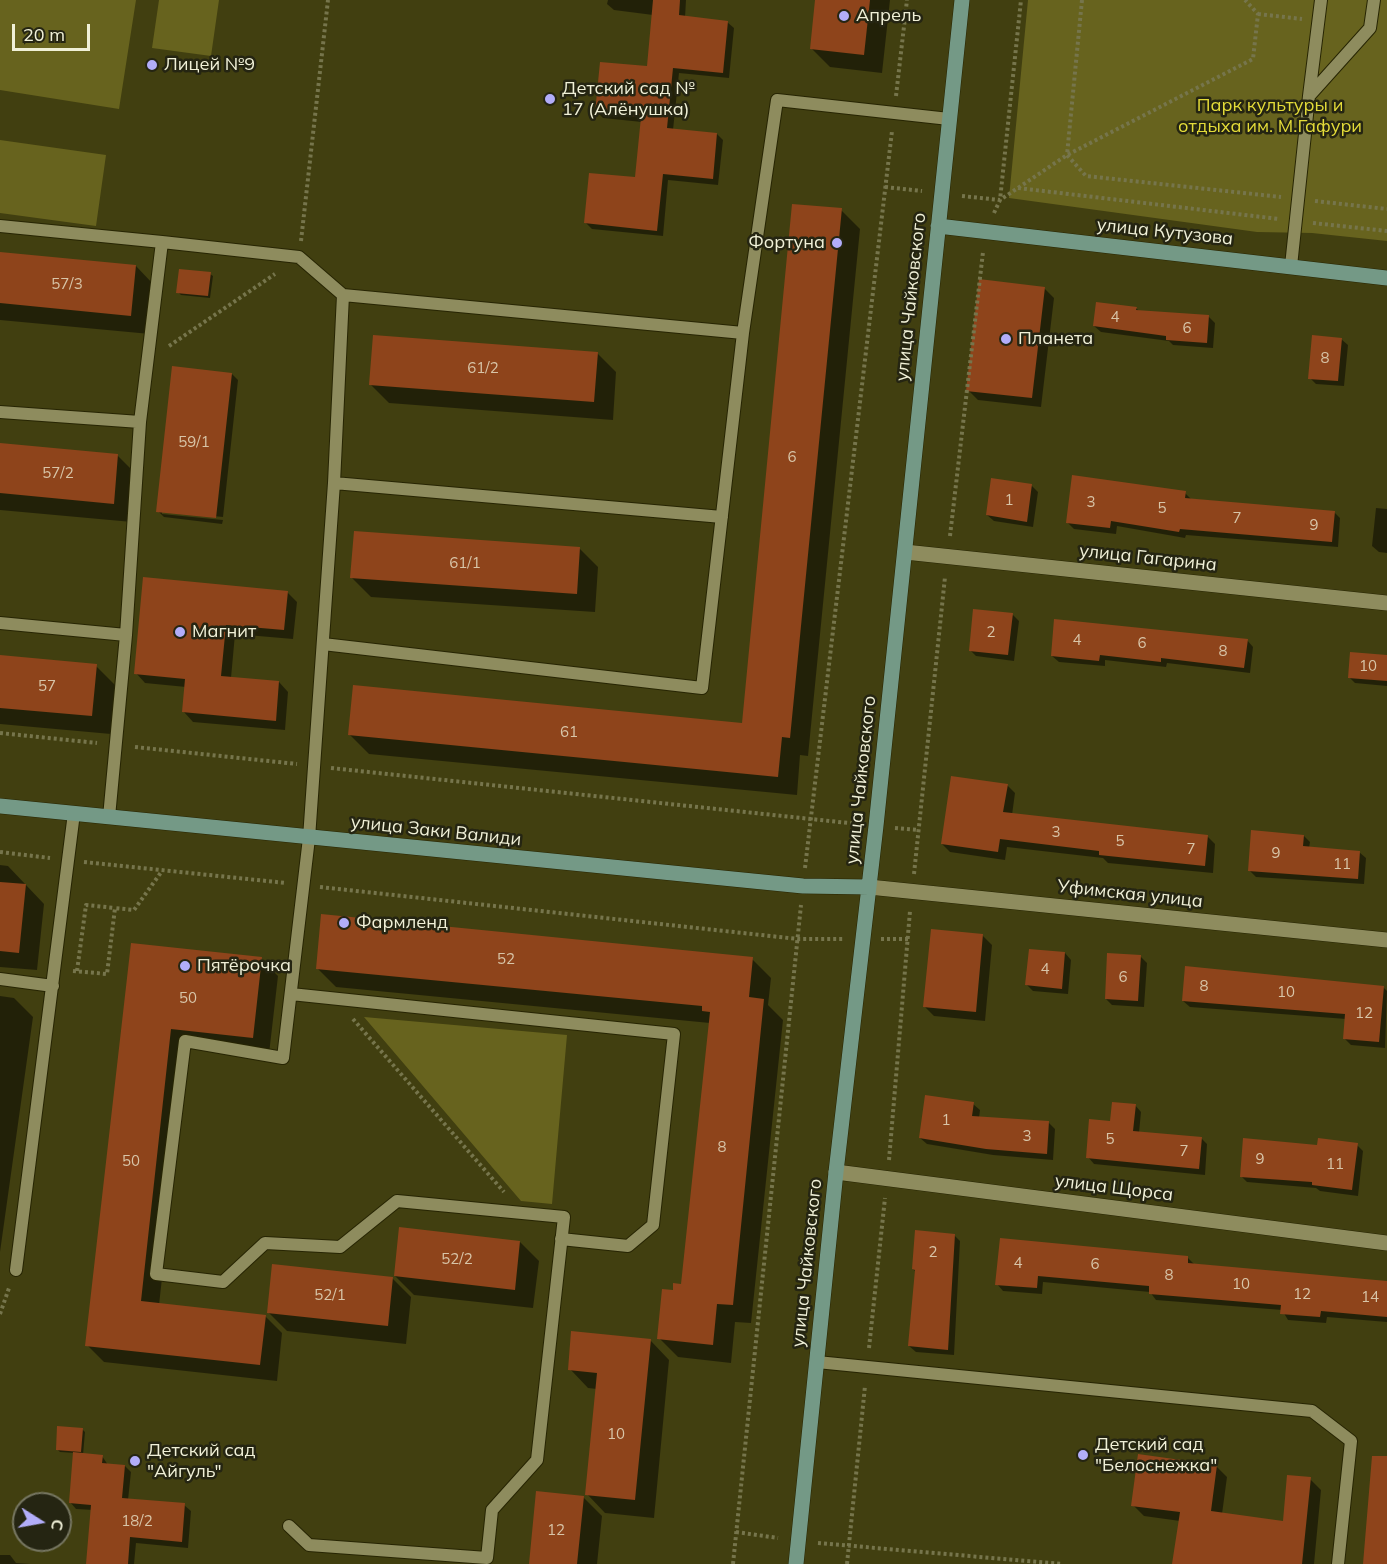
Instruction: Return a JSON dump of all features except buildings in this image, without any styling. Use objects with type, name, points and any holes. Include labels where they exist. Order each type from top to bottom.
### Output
[{"type":"main road","name":"улица Чайковского","points":[[796,1564],[962,0]]},
{"type":"main road","name":"улица Кутузова","points":[[938,226],[1387,278]]},
{"type":"main road","name":"улица Заки Валиди","points":[[0,806],[803,886],[869,887]]},
{"type":"street","name":"улица Гагарина","points":[[905,552],[1387,603]]},
{"type":"street","name":"Уфимская улица","points":[[869,887],[1387,940]]},
{"type":"street","name":"улица Щорса","points":[[836,1172],[1387,1243]]},
{"type":"lane","points":[[1291,266],[1321,0]]},
{"type":"lane","points":[[1309,96],[1370,28],[1374,0]]},
{"type":"lane","points":[[323,644],[702,688],[743,333],[777,100],[949,119]]},
{"type":"lane","points":[[0,226],[299,257],[343,295],[743,333]]},
{"type":"lane","points":[[109,817],[126,635],[140,422],[162,242]]},
{"type":"lane","points":[[289,1526],[309,1545],[487,1561],[492,1510],[537,1460],[564,1217],[397,1201],[340,1247],[265,1243],[223,1282],[156,1274],[185,1041],[283,1058],[309,838],[334,483],[343,295]]},
{"type":"lane","points":[[0,412],[140,422]]},
{"type":"lane","points":[[334,483],[722,517]]},
{"type":"lane","points":[[0,623],[126,635]]},
{"type":"lane","points":[[16,1270],[74,813]]},
{"type":"lane","points":[[0,979],[53,986]]},
{"type":"lane","points":[[291,994],[674,1034],[653,1225],[628,1246],[561,1239]]},
{"type":"lane","points":[[817,1362],[1312,1411],[1351,1441],[1338,1564]]},
{"type":"path","points":[[148,360],[299,257],[328,0]]},
{"type":"path","points":[[733,1564],[803,886],[907,0]]},
{"type":"path","points":[[986,232],[1000,200],[1021,0]]},
{"type":"path","points":[[1082,0],[1067,155],[1086,176],[1387,209]]},
{"type":"path","points":[[1000,200],[1067,155],[1253,59],[1258,14],[1245,0]]},
{"type":"path","points":[[1017,188],[1387,231]]},
{"type":"path","points":[[0,733],[918,830]]},
{"type":"path","points":[[0,852],[798,939]]},
{"type":"path","points":[[77,971],[86,905],[134,910],[162,870]]},
{"type":"path","points":[[55,970],[107,974],[115,908]]},
{"type":"path","points":[[335,998],[522,1213]]},
{"type":"path","points":[[0,1314],[16,1270]]},
{"type":"path","points":[[736,1532],[799,1542],[1062,1564]]},
{"type":"green space","points":[[0,0],[136,0],[119,109],[0,90]]},
{"type":"green space","points":[[159,0],[219,0],[211,56],[152,48]]},
{"type":"green space","name":"Парк культуры и отдыха им. М.Гафури","points":[[1028,0],[1387,0],[1387,241],[1312,233],[1257,232],[1009,198]]},
{"type":"green space","points":[[0,140],[106,155],[96,226],[0,213]]},
{"type":"green space","points":[[364,1017],[567,1035],[552,1204],[521,1201]]},
{"type":"place","name":"Апрель","points":[[844,16]]},
{"type":"place","name":"Лицей №9","points":[[152,65]]},
{"type":"place","name":"Детский сад № 17 (Алёнушка)","points":[[550,99]]},
{"type":"place","name":"Фортуна","points":[[837,243]]},
{"type":"place","name":"Планета","points":[[1006,339]]},
{"type":"place","name":"Магнит","points":[[180,632]]},
{"type":"place","name":"Фармленд","points":[[344,923]]},
{"type":"place","name":"Пятёрочка","points":[[185,966]]},
{"type":"place","name":"Детский сад \"Белоснежка\"","points":[[1083,1455]]},
{"type":"place","name":"Детский сад \"Айгуль\"","points":[[135,1461]]}]
